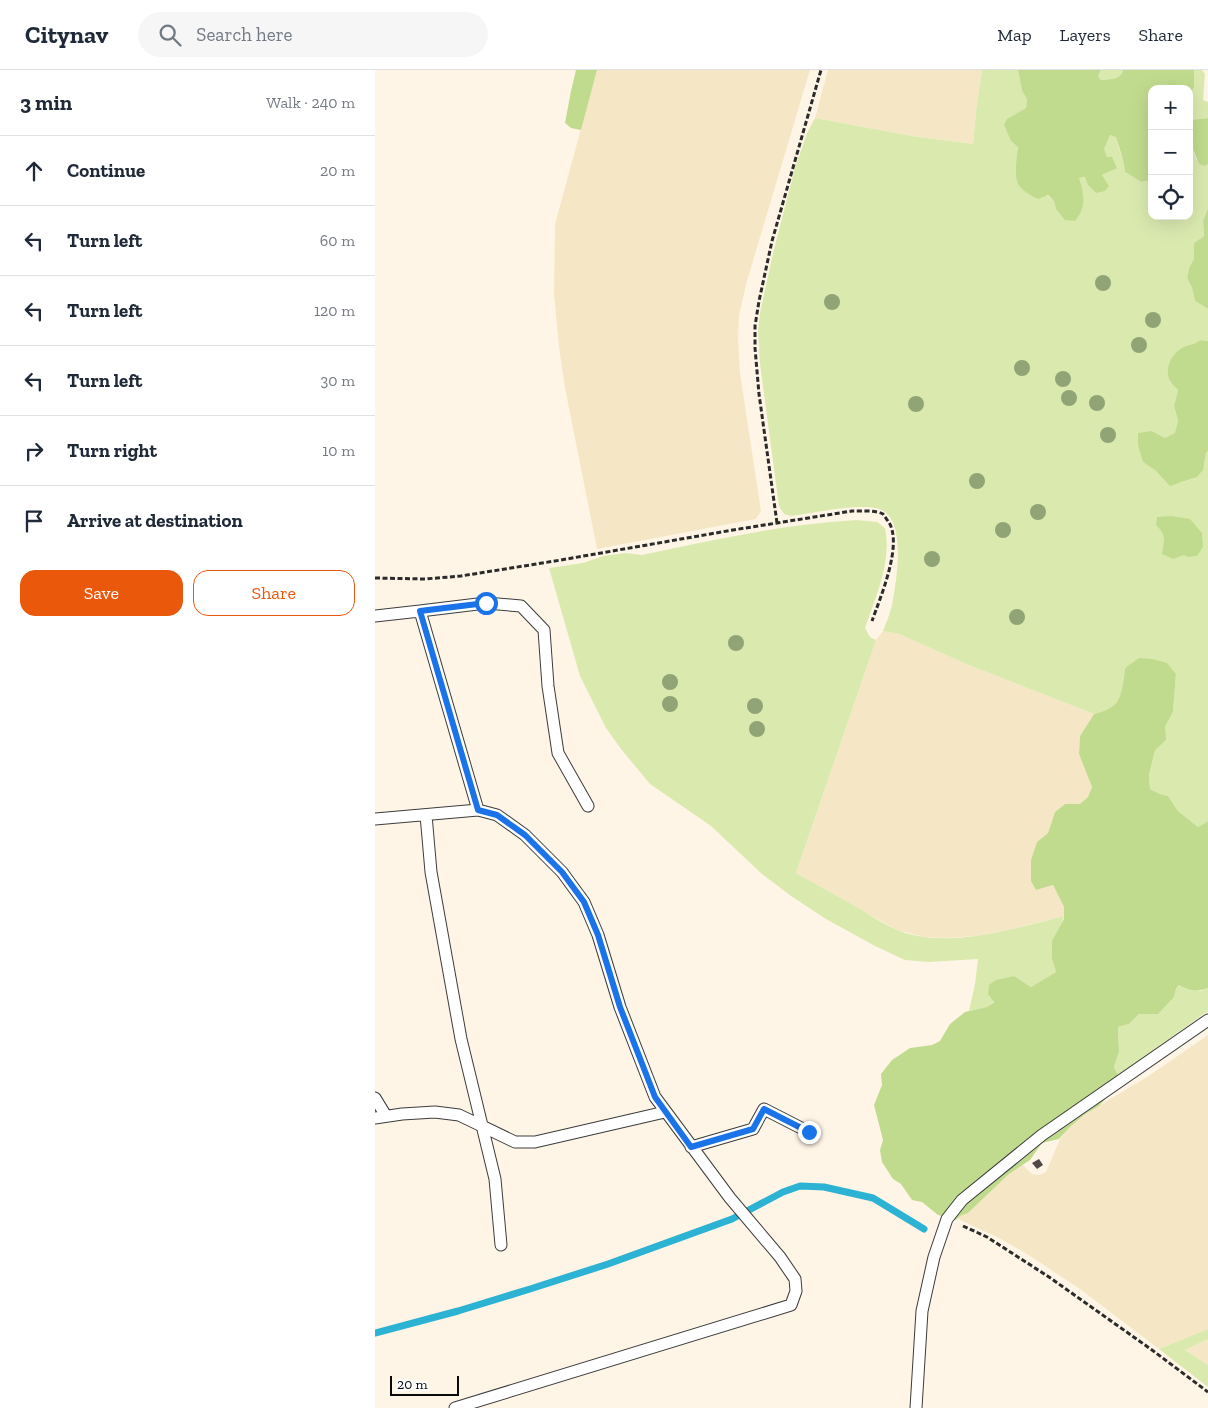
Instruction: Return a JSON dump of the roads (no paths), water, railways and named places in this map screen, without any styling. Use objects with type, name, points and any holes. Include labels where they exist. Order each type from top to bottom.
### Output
[{"type":"lane","points":[[375,616],[486,603],[521,606],[544,630],[548,686],[558,753],[588,806]]},
{"type":"lane","points":[[420,611],[478,810]]},
{"type":"lane","points":[[375,819],[478,810],[497,815],[525,835],[562,872],[584,902],[598,935],[620,1007],[655,1097],[691,1147],[780,1257],[795,1279],[796,1291],[791,1306],[455,1408]]},
{"type":"lane","points":[[426,815],[431,872],[461,1039],[495,1179],[501,1245]]},
{"type":"lane","points":[[916,1408],[922,1311],[934,1257],[947,1219],[962,1200],[1042,1135],[1208,1020]]},
{"type":"lane","points":[[375,1098],[380,1117],[435,1112],[459,1116],[515,1142],[535,1142],[665,1112]]},
{"type":"lane","points":[[691,1147],[753,1129],[764,1109],[809,1132]]},
{"type":"waterway","points":[[375,1333],[458,1311],[608,1264],[732,1219],[783,1192],[800,1186],[824,1187],[873,1198],[924,1229]]}]
